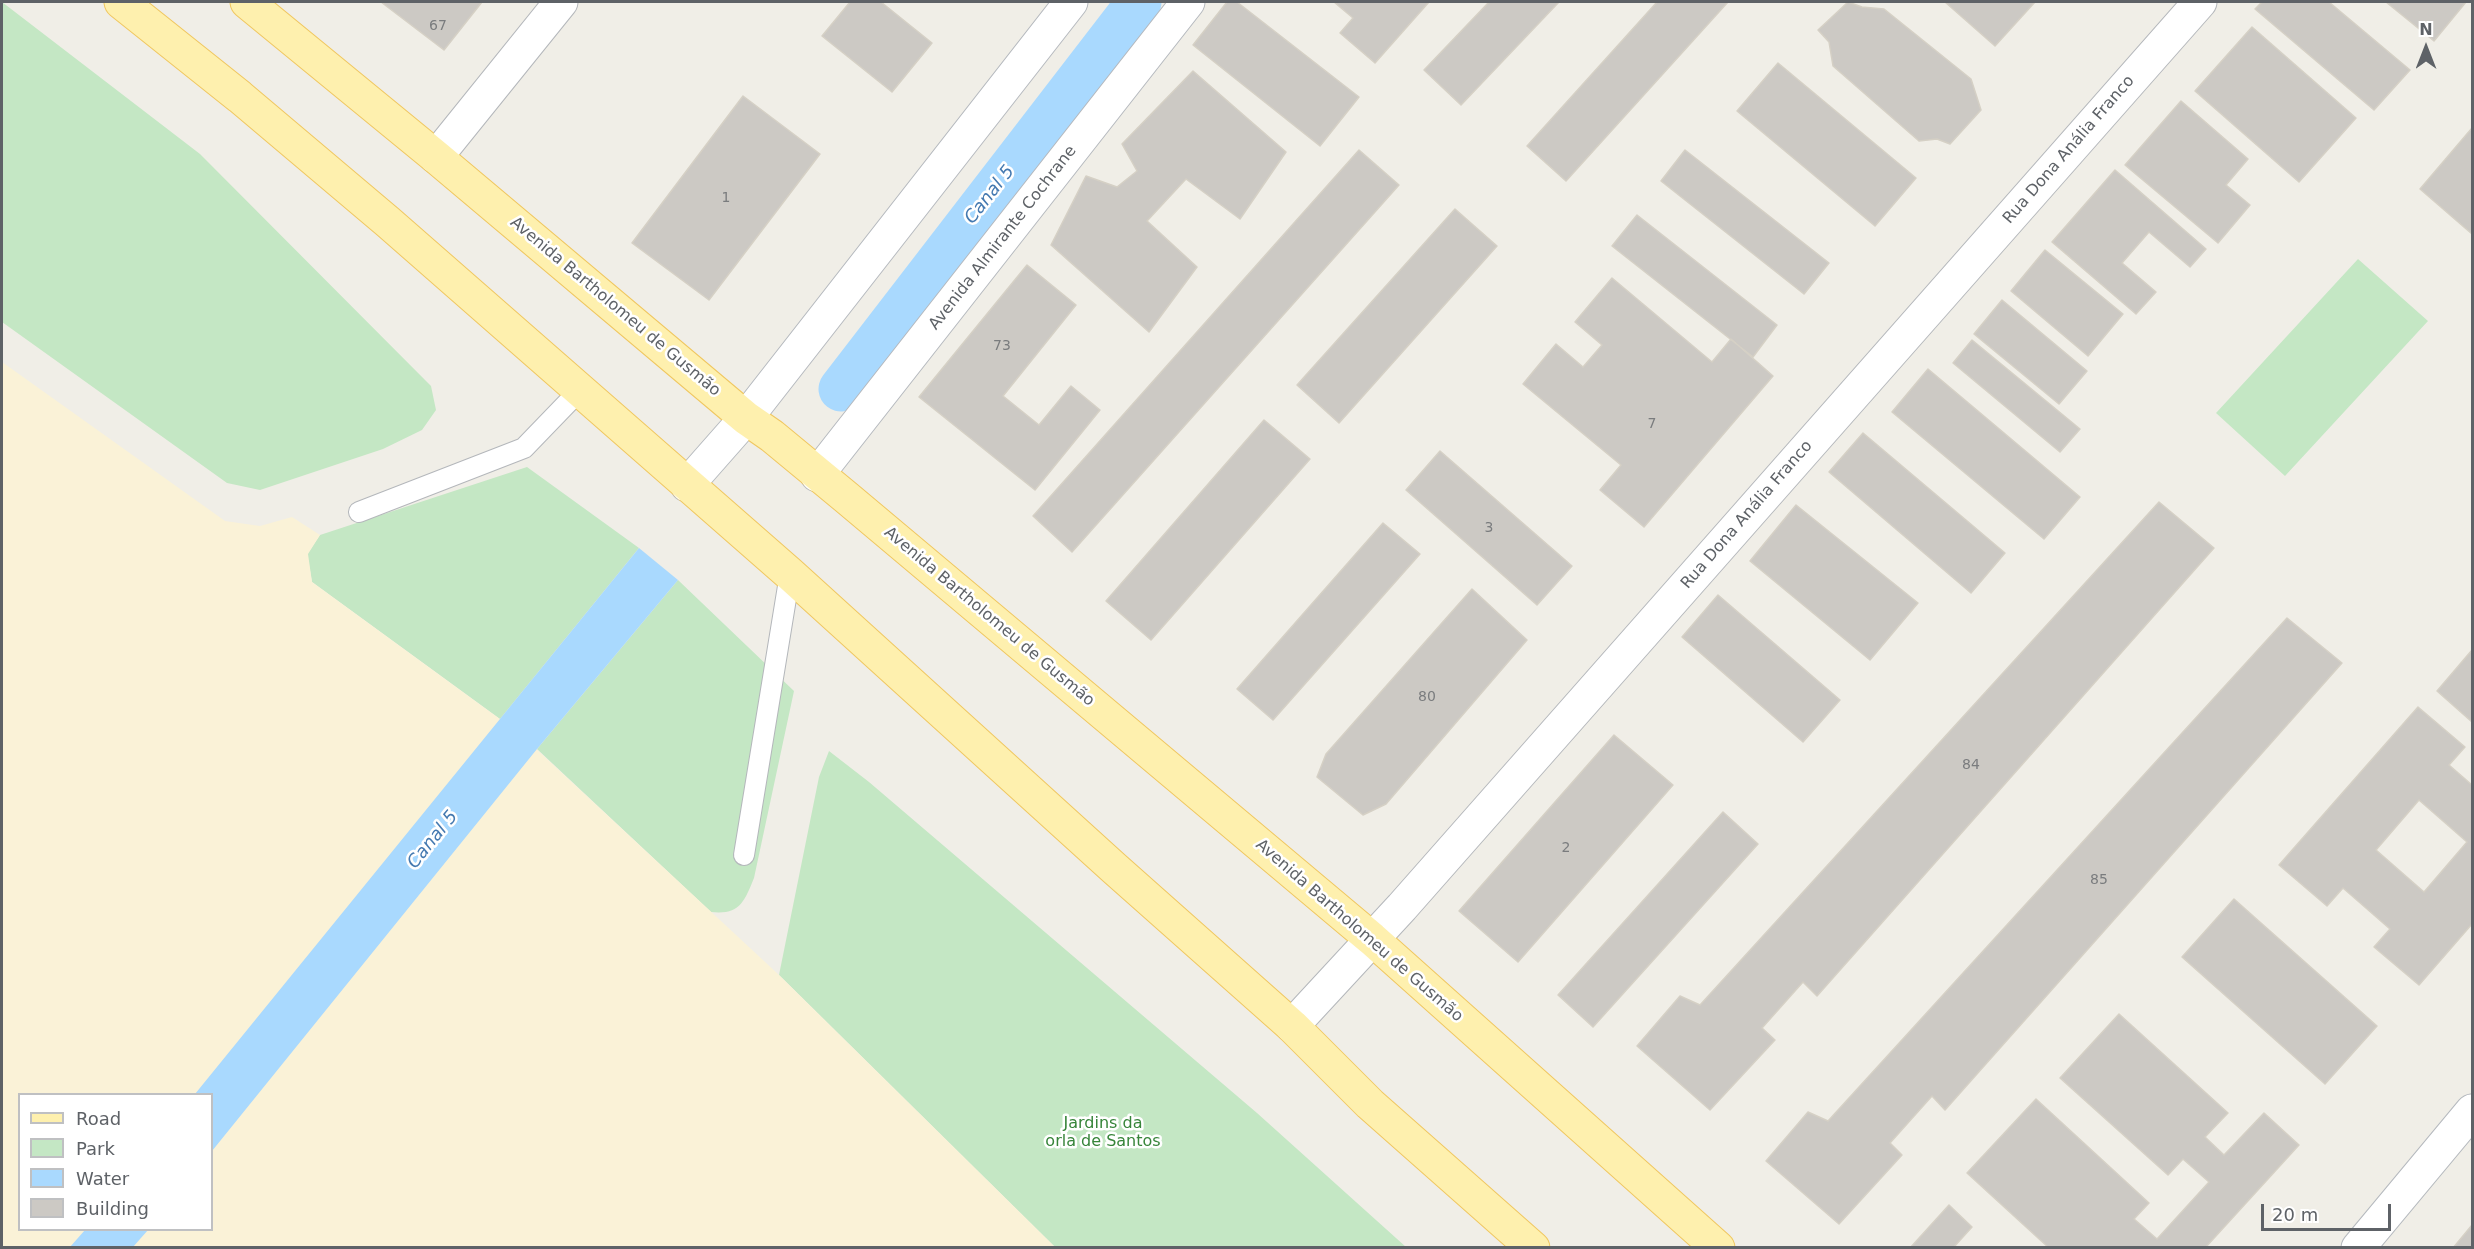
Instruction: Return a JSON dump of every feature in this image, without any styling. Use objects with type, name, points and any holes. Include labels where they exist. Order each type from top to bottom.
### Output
[{"type":"main road","points":[[121,2],[240,97],[379,215],[790,574],[1292,1026],[1371,1104],[1533,1248]]},
{"type":"main road","name":"Avenida Bartholomeu de Gusmão","points":[[247,2],[436,157],[746,418],[772,436],[847,498],[1372,939],[1718,1248]]},
{"type":"street","points":[[436,157],[561,2]]},
{"type":"street","points":[[687,485],[746,418],[1071,2]]},
{"type":"street","name":"Avenida Almirante Cochrane","points":[[817,475],[1188,2]]},
{"type":"street","name":"Rua Dona Anália Franco","points":[[1292,1026],[1372,939],[2200,2]]},
{"type":"street","points":[[2358,1248],[2472,1111]]},
{"type":"lane","points":[[359,512],[524,448],[579,392]]},
{"type":"lane","points":[[744,855],[790,574]]},
{"type":"green space","points":[[2,2],[200,154],[431,386],[436,410],[422,430],[383,449],[260,490],[227,483],[2,322]]},
{"type":"green space","points":[[2358,259],[2428,321],[2285,476],[2216,413]]},
{"type":"green space","points":[[527,467],[639,548],[500,719],[312,582],[307,554],[320,535]]},
{"type":"green space","points":[[678,580],[794,691],[754,878],[743,901],[739,906],[728,911],[711,912],[537,749]]},
{"type":"green space","name":"Jardins da orla de Santos","points":[[829,751],[869,782],[1257,1113],[1406,1247],[1055,1247],[779,975],[819,777]]},
{"type":"sand","points":[[2,362],[225,521],[260,526],[292,517],[320,535],[308,554],[312,582],[519,733],[779,975],[1055,1247],[2,1247]]},
{"type":"water","points":[[639,548],[678,580],[537,749],[213,1150],[213,1093],[196,1093]]},
{"type":"water","points":[[84,1231],[147,1231],[133,1247],[70,1247]]},
{"type":"building","points":[[381,2],[482,2],[444,50]]},
{"type":"building","points":[[850,2],[881,2],[932,43],[892,92],[822,36]]},
{"type":"building","points":[[1227,2],[1237,2],[1359,97],[1320,146],[1193,45]]},
{"type":"building","points":[[1334,2],[1429,2],[1375,63],[1340,33],[1353,18]]},
{"type":"building","points":[[1489,2],[1559,2],[1461,105],[1424,70]]},
{"type":"building","points":[[1657,2],[1728,2],[1566,181],[1527,146]]},
{"type":"building","points":[[1848,2],[1862,7],[1884,9],[1971,79],[1981,110],[1950,144],[1937,139],[1919,141],[1833,66],[1829,42],[1818,30]]},
{"type":"building","points":[[1945,2],[2035,2],[1995,46]]},
{"type":"building","points":[[2262,2],[2329,2],[2410,70],[2374,110],[2255,9]]},
{"type":"building","points":[[2386,2],[2466,2],[2434,41]]},
{"type":"building","points":[[2252,27],[2356,118],[2299,182],[2195,91]]},
{"type":"building","points":[[1778,63],[1916,178],[1875,226],[1737,111]]},
{"type":"building","points":[[1193,71],[1286,152],[1240,219],[1186,179],[1147,221],[1197,267],[1149,332],[1051,245],[1086,176],[1117,187],[1137,171],[1122,144]]},
{"type":"building","points":[[743,96],[820,154],[709,300],[632,243]]},
{"type":"building","points":[[2181,101],[2248,159],[2226,185],[2250,205],[2218,243],[2125,165]]},
{"type":"building","points":[[2472,128],[2472,234],[2420,189]]},
{"type":"building","points":[[1359,150],[1399,185],[1072,552],[1033,516]]},
{"type":"building","points":[[1685,150],[1829,263],[1804,294],[1661,181]]},
{"type":"building","points":[[2115,170],[2206,249],[2190,267],[2149,232],[2122,263],[2156,292],[2136,314],[2052,242]]},
{"type":"building","points":[[1455,209],[1497,246],[1339,423],[1297,385]]},
{"type":"building","points":[[1637,215],[1777,325],[1753,357],[1612,246]]},
{"type":"building","points":[[2045,250],[2123,314],[2088,356],[2011,291]]},
{"type":"building","points":[[1027,265],[1076,305],[1003,396],[1039,425],[1071,386],[1100,410],[1035,490],[919,397]]},
{"type":"building","points":[[1612,278],[1712,362],[1731,339],[1773,376],[1644,527],[1600,490],[1621,465],[1523,384],[1556,344],[1583,367],[1602,345],[1575,322]]},
{"type":"building","points":[[2002,300],[2087,371],[2059,404],[1974,334]]},
{"type":"building","points":[[1972,340],[2080,429],[2060,452],[1953,363]]},
{"type":"building","points":[[1928,369],[2080,497],[2044,539],[1892,412]]},
{"type":"building","points":[[1264,420],[1310,459],[1151,640],[1106,601]]},
{"type":"building","points":[[1863,433],[2005,553],[1971,593],[1829,472]]},
{"type":"building","points":[[1440,451],[1572,566],[1537,605],[1406,490]]},
{"type":"building","points":[[2159,502],[2214,548],[1817,996],[1803,982],[1762,1028],[1775,1040],[1710,1110],[1637,1046],[1680,996],[1700,1005]]},
{"type":"building","points":[[1796,505],[1918,603],[1870,660],[1750,561]]},
{"type":"building","points":[[1383,523],[1420,554],[1273,720],[1237,689]]},
{"type":"building","points":[[1472,589],[1527,640],[1386,804],[1363,815],[1317,777],[1326,754]]},
{"type":"building","points":[[1718,595],[1840,700],[1803,742],[1682,637]]},
{"type":"building","points":[[2287,618],[2342,663],[1945,1110],[1932,1096],[1890,1143],[1902,1155],[1839,1224],[1766,1161],[1808,1112],[1828,1121]]},
{"type":"building","points":[[2472,650],[2472,722],[2437,691]]},
{"type":"building","points":[[2418,707],[2465,747],[2449,765],[2472,785],[2472,924],[2419,985],[2374,947],[2390,929],[2343,888],[2327,906],[2279,865]],"holes":[[[2419,800],[2467,842],[2424,892],[2376,850]]]},
{"type":"building","points":[[1614,735],[1673,785],[1518,962],[1459,911]]},
{"type":"building","points":[[1723,812],[1758,844],[1593,1027],[1558,995]]},
{"type":"building","points":[[2234,899],[2377,1026],[2325,1084],[2182,957]]},
{"type":"building","points":[[2119,1014],[2228,1113],[2205,1137],[2224,1155],[2264,1113],[2299,1145],[2205,1248],[2049,1248],[1967,1173],[2036,1099],[2149,1203],[2134,1219],[2157,1239],[2209,1182],[2183,1159],[2168,1175],[2060,1078]]},
{"type":"building","points":[[1949,1205],[1972,1227],[1953,1248],[1910,1248]]},
{"type":"building","points":[[2472,1225],[2472,1248],[2453,1248]]},
{"type":"waterway","name":"Canal 5","points":[[841,389],[1139,2]]}]
